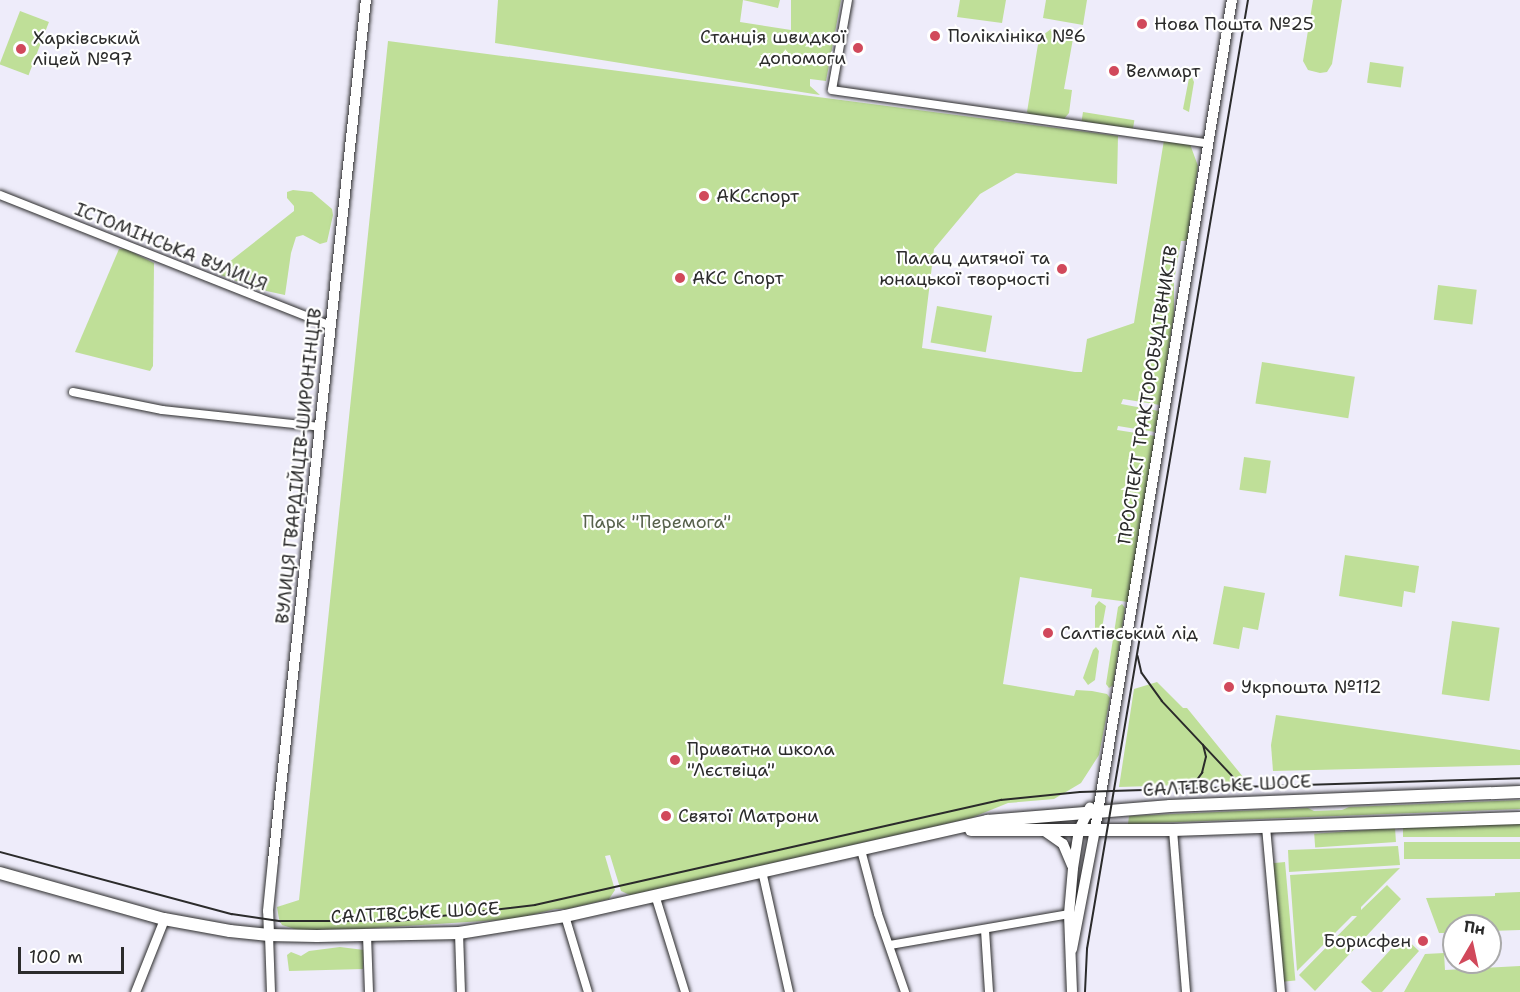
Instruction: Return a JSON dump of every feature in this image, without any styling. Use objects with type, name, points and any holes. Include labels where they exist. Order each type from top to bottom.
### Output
[{"type":"main road","name":"ВУЛИЦЯ ГВАРДІЙЦІВ-ШИРОНІНЦІВ","points":[[269,935],[268,911],[272,872],[366,0]]},
{"type":"main road","name":"ПРОСПЕКТ ТРАКТОРОБУДІВНИКІВ","points":[[1072,992],[1069,914],[1079,830],[1100,796],[1206,143],[1232,0]]},
{"type":"main road","name":"САЛТІВСЬКЕ ШОСЕ","points":[[0,873],[164,919],[269,935],[459,933],[565,916],[987,821],[1092,812],[1520,792]]},
{"type":"main road","name":"ПРОСПЕКТ ТРАКТОРОБУДІВНИКІВ","points":[[1072,949],[1095,830],[1092,812]]},
{"type":"main road","name":"САЛТІВСЬКЕ ШОСЕ","points":[[937,831],[1173,830],[1520,818]]},
{"type":"main road","points":[[1043,830],[1063,844],[1073,868]]},
{"type":"street","points":[[848,0],[832,90],[1206,143]]},
{"type":"street","name":"ІСТОМІНСЬКА ВУЛИЦЯ","points":[[0,195],[331,326]]},
{"type":"street","points":[[73,392],[162,410],[320,427]]},
{"type":"street","points":[[1266,827],[1281,992]]},
{"type":"street","points":[[1173,830],[1186,992]]},
{"type":"street","points":[[861,850],[878,914],[904,992]]},
{"type":"street","points":[[762,871],[789,992]]},
{"type":"street","points":[[655,895],[685,992]]},
{"type":"street","points":[[890,945],[1069,914]]},
{"type":"street","points":[[565,916],[588,992]]},
{"type":"street","points":[[135,992],[164,919]]},
{"type":"street","points":[[985,930],[989,992]]},
{"type":"street","points":[[459,933],[461,992]]},
{"type":"street","points":[[269,935],[271,992]]},
{"type":"street","points":[[367,935],[369,992]]},
{"type":"green space","points":[[498,0],[743,0],[740,22],[791,30],[791,0],[841,0],[826,81],[810,79],[810,86],[820,95],[495,43]]},
{"type":"green space","points":[[743,0],[780,0],[778,8]]},
{"type":"green space","points":[[960,0],[1006,0],[1002,23],[957,17]]},
{"type":"green space","points":[[1046,0],[1087,0],[1083,25],[1043,18]]},
{"type":"green space","points":[[1313,0],[1342,0],[1332,64],[1327,72],[1308,70],[1303,61]]},
{"type":"green space","points":[[20,11],[49,22],[29,75],[0,64]]},
{"type":"green space","points":[[1051,29],[1074,33],[1064,89],[1072,90],[1069,113],[1063,120],[1030,115],[1027,112],[1039,38]]},
{"type":"green space","name":"Парк \"Перемога\"","points":[[388,41],[1118,136],[1117,184],[1016,173],[980,194],[934,249],[922,348],[1075,372],[1082,372],[1087,339],[1134,323],[1164,140],[1190,144],[1198,166],[1187,241],[1181,241],[1174,281],[1174,314],[1160,405],[1123,399],[1121,404],[1159,411],[1155,432],[1118,426],[1117,430],[1155,436],[1128,602],[1091,597],[1092,589],[1020,577],[1003,684],[1074,696],[1076,690],[1092,691],[1107,694],[1110,698],[1099,755],[1081,783],[1054,799],[1008,803],[971,818],[630,895],[621,891],[610,855],[605,856],[615,890],[609,899],[515,919],[359,929],[298,930],[282,925],[277,907],[299,900]]},
{"type":"green space","points":[[1370,62],[1404,67],[1401,88],[1367,83]]},
{"type":"green space","points":[[1190,73],[1194,82],[1189,112],[1183,109]]},
{"type":"green space","points":[[1083,112],[1134,120],[1133,129],[1082,121]]},
{"type":"green space","points":[[293,190],[312,192],[332,209],[333,215],[327,242],[320,244],[303,235],[296,237],[291,253],[285,295],[257,289],[218,274],[219,270],[294,211],[294,206],[287,198],[287,192]]},
{"type":"green space","points":[[119,249],[126,249],[154,263],[153,366],[150,371],[75,352]]},
{"type":"green space","points":[[1438,285],[1477,290],[1472,324],[1434,320]]},
{"type":"green space","points":[[937,306],[992,316],[986,352],[931,342]]},
{"type":"green space","points":[[1262,362],[1355,377],[1348,418],[1255,403]]},
{"type":"green space","points":[[1244,457],[1271,461],[1266,493],[1239,490]]},
{"type":"green space","points":[[1345,555],[1419,566],[1415,593],[1404,591],[1402,607],[1339,596]]},
{"type":"green space","points":[[1224,586],[1265,593],[1258,630],[1243,627],[1239,649],[1213,644]]},
{"type":"green space","points":[[1099,601],[1106,606],[1101,633],[1098,636],[1095,633],[1095,606]]},
{"type":"green space","points":[[1122,604],[1125,608],[1113,685],[1109,688],[1106,684],[1118,607]]},
{"type":"green space","points":[[1452,621],[1500,628],[1489,701],[1442,694]]},
{"type":"green space","points":[[1096,647],[1099,651],[1095,680],[1088,685],[1083,678]]},
{"type":"green space","points":[[1157,682],[1183,708],[1187,708],[1248,783],[1119,787],[1134,689]]},
{"type":"green space","points":[[1276,715],[1520,750],[1520,765],[1273,771],[1271,745]]},
{"type":"green space","points":[[1520,800],[1520,809],[1128,824],[1129,816],[1308,808],[1314,811],[1342,810],[1349,807]]},
{"type":"green space","points":[[1403,823],[1520,823],[1520,837],[1403,837]]},
{"type":"green space","points":[[1395,828],[1396,842],[1315,848],[1314,834]]},
{"type":"green space","points":[[1404,842],[1520,842],[1520,859],[1404,859]]},
{"type":"green space","points":[[1398,846],[1400,865],[1289,872],[1288,850]]},
{"type":"green space","points":[[1285,862],[1295,981],[1282,982],[1272,863]]},
{"type":"green space","points":[[1400,868],[1361,907],[1361,910],[1387,885],[1401,899],[1315,991],[1299,975],[1357,916],[1352,916],[1297,971],[1290,875]]},
{"type":"green space","points":[[1520,892],[1520,930],[1502,931],[1502,914],[1442,914],[1442,933],[1439,933],[1426,898],[1495,896],[1495,893]]},
{"type":"green space","points":[[1403,936],[1419,951],[1382,992],[1372,992],[1361,982]]},
{"type":"green space","points":[[340,947],[364,950],[363,969],[289,971],[287,955],[291,952],[301,956],[309,951]]},
{"type":"green space","points":[[1442,953],[1442,974],[1502,974],[1502,967],[1520,966],[1520,992],[1404,992],[1425,954]]},
{"type":"tram line","points":[[1085,992],[1087,949],[1248,0]]},
{"type":"tram line","points":[[1138,656],[1142,673],[1162,701],[1239,783],[1247,787]]},
{"type":"tram line","points":[[1183,788],[1197,780],[1202,773],[1206,757],[1203,745]]},
{"type":"tram line","points":[[0,852],[232,914],[280,921],[399,921],[535,905],[1001,800],[1080,792],[1520,778]]},
{"type":"place","name":"Нова Пошта №25","points":[[1142,24]]},
{"type":"place","name":"Поліклініка №6","points":[[935,36]]},
{"type":"place","name":"Станція швидкої допомоги","points":[[858,48]]},
{"type":"place","name":"Харківський ліцей №97","points":[[21,49]]},
{"type":"place","name":"Велмарт","points":[[1114,71]]},
{"type":"place","name":"АКСспорт","points":[[704,196]]},
{"type":"place","name":"Палац дитячої та юнацької творчості","points":[[1062,269]]},
{"type":"place","name":"АКС Спорт","points":[[680,278]]},
{"type":"place","name":"Салтівський лід","points":[[1048,633]]},
{"type":"place","name":"Укрпошта №112","points":[[1229,687]]},
{"type":"place","name":"Приватна школа \"Лєствіца\"","points":[[675,760]]},
{"type":"place","name":"Святої Матрони","points":[[666,816]]},
{"type":"place","name":"Борисфен","points":[[1423,941]]}]
